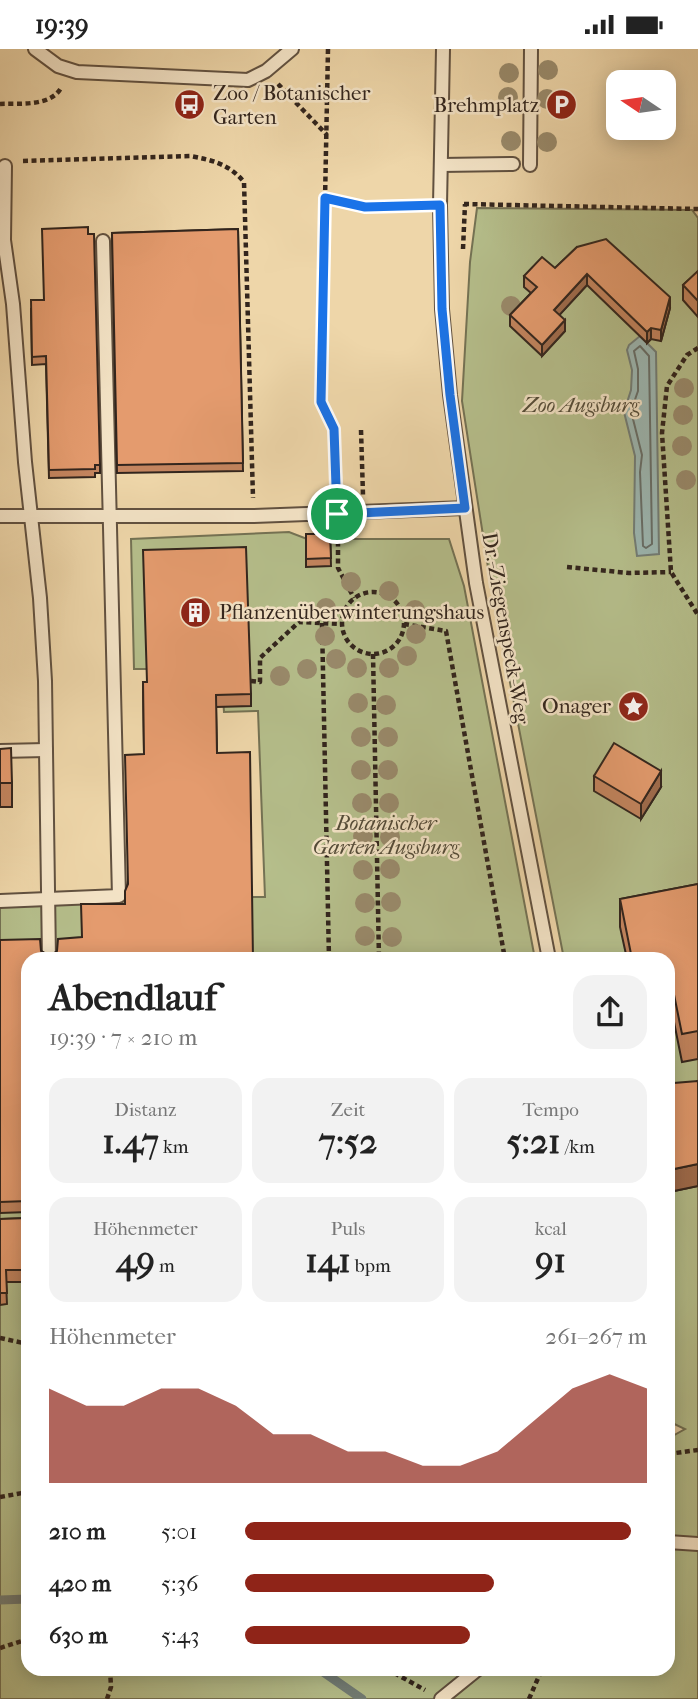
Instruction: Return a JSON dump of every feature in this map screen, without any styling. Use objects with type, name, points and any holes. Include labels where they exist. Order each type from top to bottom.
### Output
[{"type":"lane","points":[[35,49],[58,66],[77,72],[248,80],[266,71],[292,49]]},
{"type":"lane","name":"Dr.-Ziegenspeck-Weg","points":[[443,49],[440,205],[442,309],[450,395],[476,583],[548,952]]},
{"type":"lane","points":[[530,165],[531,49]]},
{"type":"lane","points":[[441,165],[513,164]]},
{"type":"lane","points":[[5,166],[4,240],[13,304],[40,598],[46,750],[49,952]]},
{"type":"lane","points":[[0,901],[119,896],[103,241]]},
{"type":"lane","points":[[0,516],[254,516],[465,508]]},
{"type":"lane","points":[[0,751],[46,750]]},
{"type":"lane","points":[[675,1542],[698,1544]]},
{"type":"lane","points":[[441,1699],[469,1676]]},
{"type":"path","points":[[328,49],[321,402],[334,429],[338,568],[354,598]]},
{"type":"path","points":[[266,71],[327,135]]},
{"type":"path","points":[[0,104],[43,102],[58,95],[61,88]]},
{"type":"path","points":[[5,166],[25,161],[190,156],[214,160],[226,166],[244,182],[254,516]]},
{"type":"path","points":[[325,198],[365,207],[440,205],[698,209]]},
{"type":"path","points":[[698,348],[687,355],[667,386],[662,433],[671,572],[698,615]]},
{"type":"path","points":[[361,430],[363,513]]},
{"type":"path","points":[[567,567],[629,573],[671,572]]},
{"type":"path","points":[[370,593],[386,595],[397,604],[404,624],[399,639],[389,650],[373,654],[357,650],[344,637],[341,624],[344,611],[354,598],[370,593]]},
{"type":"path","points":[[251,681],[260,682],[260,658],[299,622],[341,624]]},
{"type":"path","points":[[322,623],[329,952]]},
{"type":"path","points":[[404,624],[446,631],[505,952]]},
{"type":"path","points":[[373,654],[379,952]]},
{"type":"path","points":[[0,1338],[21,1342]]},
{"type":"path","points":[[675,1453],[698,1450]]},
{"type":"path","points":[[0,1497],[21,1493]]},
{"type":"path","points":[[0,1648],[21,1641]]},
{"type":"path","points":[[107,1699],[111,1687],[110,1676]]},
{"type":"path","points":[[400,1676],[441,1699]]},
{"type":"path","points":[[529,1699],[539,1676]]},
{"type":"green space","points":[[477,208],[692,210],[698,218],[698,1699],[0,1699],[0,900],[265,897],[258,711],[224,712],[221,669],[134,669],[131,539],[289,532],[307,539],[449,539],[464,586],[534,952],[21,952],[21,1676],[675,1676],[675,1435],[685,1429],[675,1424],[675,952],[563,952],[490,580],[462,401],[470,262]]},
{"type":"water","points":[[640,336],[656,352],[659,554],[637,556],[634,533],[635,456],[624,412],[631,390],[632,370],[627,350]]},
{"type":"building","points":[[88,227],[88,234],[94,234],[100,465],[95,465],[95,469],[49,470],[46,356],[32,357],[31,300],[44,300],[42,229]]},
{"type":"building","points":[[238,229],[243,463],[117,465],[112,233]]},
{"type":"building","points":[[606,239],[670,297],[661,330],[651,328],[647,332],[587,274],[554,310],[565,320],[542,345],[510,315],[537,287],[524,276],[542,257],[555,268],[577,247]]},
{"type":"building","points":[[698,271],[698,301],[683,285]]},
{"type":"building","points":[[306,534],[330,534],[331,558],[306,559]]},
{"type":"building","points":[[246,547],[251,694],[216,695],[217,753],[250,752],[253,952],[56,952],[58,939],[82,937],[81,904],[125,904],[128,884],[125,755],[144,754],[143,682],[147,682],[143,550]]},
{"type":"building","points":[[614,743],[661,771],[641,804],[594,776]]},
{"type":"building","points":[[11,748],[12,783],[0,783],[0,749]]},
{"type":"building","points":[[698,884],[698,1031],[682,1034],[675,1000],[675,952],[631,952],[620,899]]},
{"type":"building","points":[[40,939],[41,951],[21,952],[21,1201],[0,1202],[0,940]]},
{"type":"building","points":[[698,1081],[698,1164],[675,1169],[675,1083]]},
{"type":"building","points":[[21,1218],[21,1270],[6,1270],[7,1293],[0,1293],[0,1219]]},
{"type":"waterway","points":[[0,1600],[21,1599]]},
{"type":"waterway","points":[[329,1676],[362,1699]]},
{"type":"place","name":"Zoo / Botanischer Garten","points":[[190,105]]},
{"type":"place","name":"Brehmplatz","points":[[562,105]]},
{"type":"place","name":"Pflanzenüberwinterungshaus","points":[[196,612]]},
{"type":"place","name":"Onager","points":[[634,706]]},
{"type":"route","points":[[325,198],[365,207],[440,205],[442,309],[465,508],[337,514],[334,429],[321,402],[325,198]]},
{"type":"park label","name":"Zoo Augsburg","points":[[581,405]]},
{"type":"park label","name":"Botanischer Garten Augsburg","points":[[386,835]]}]
